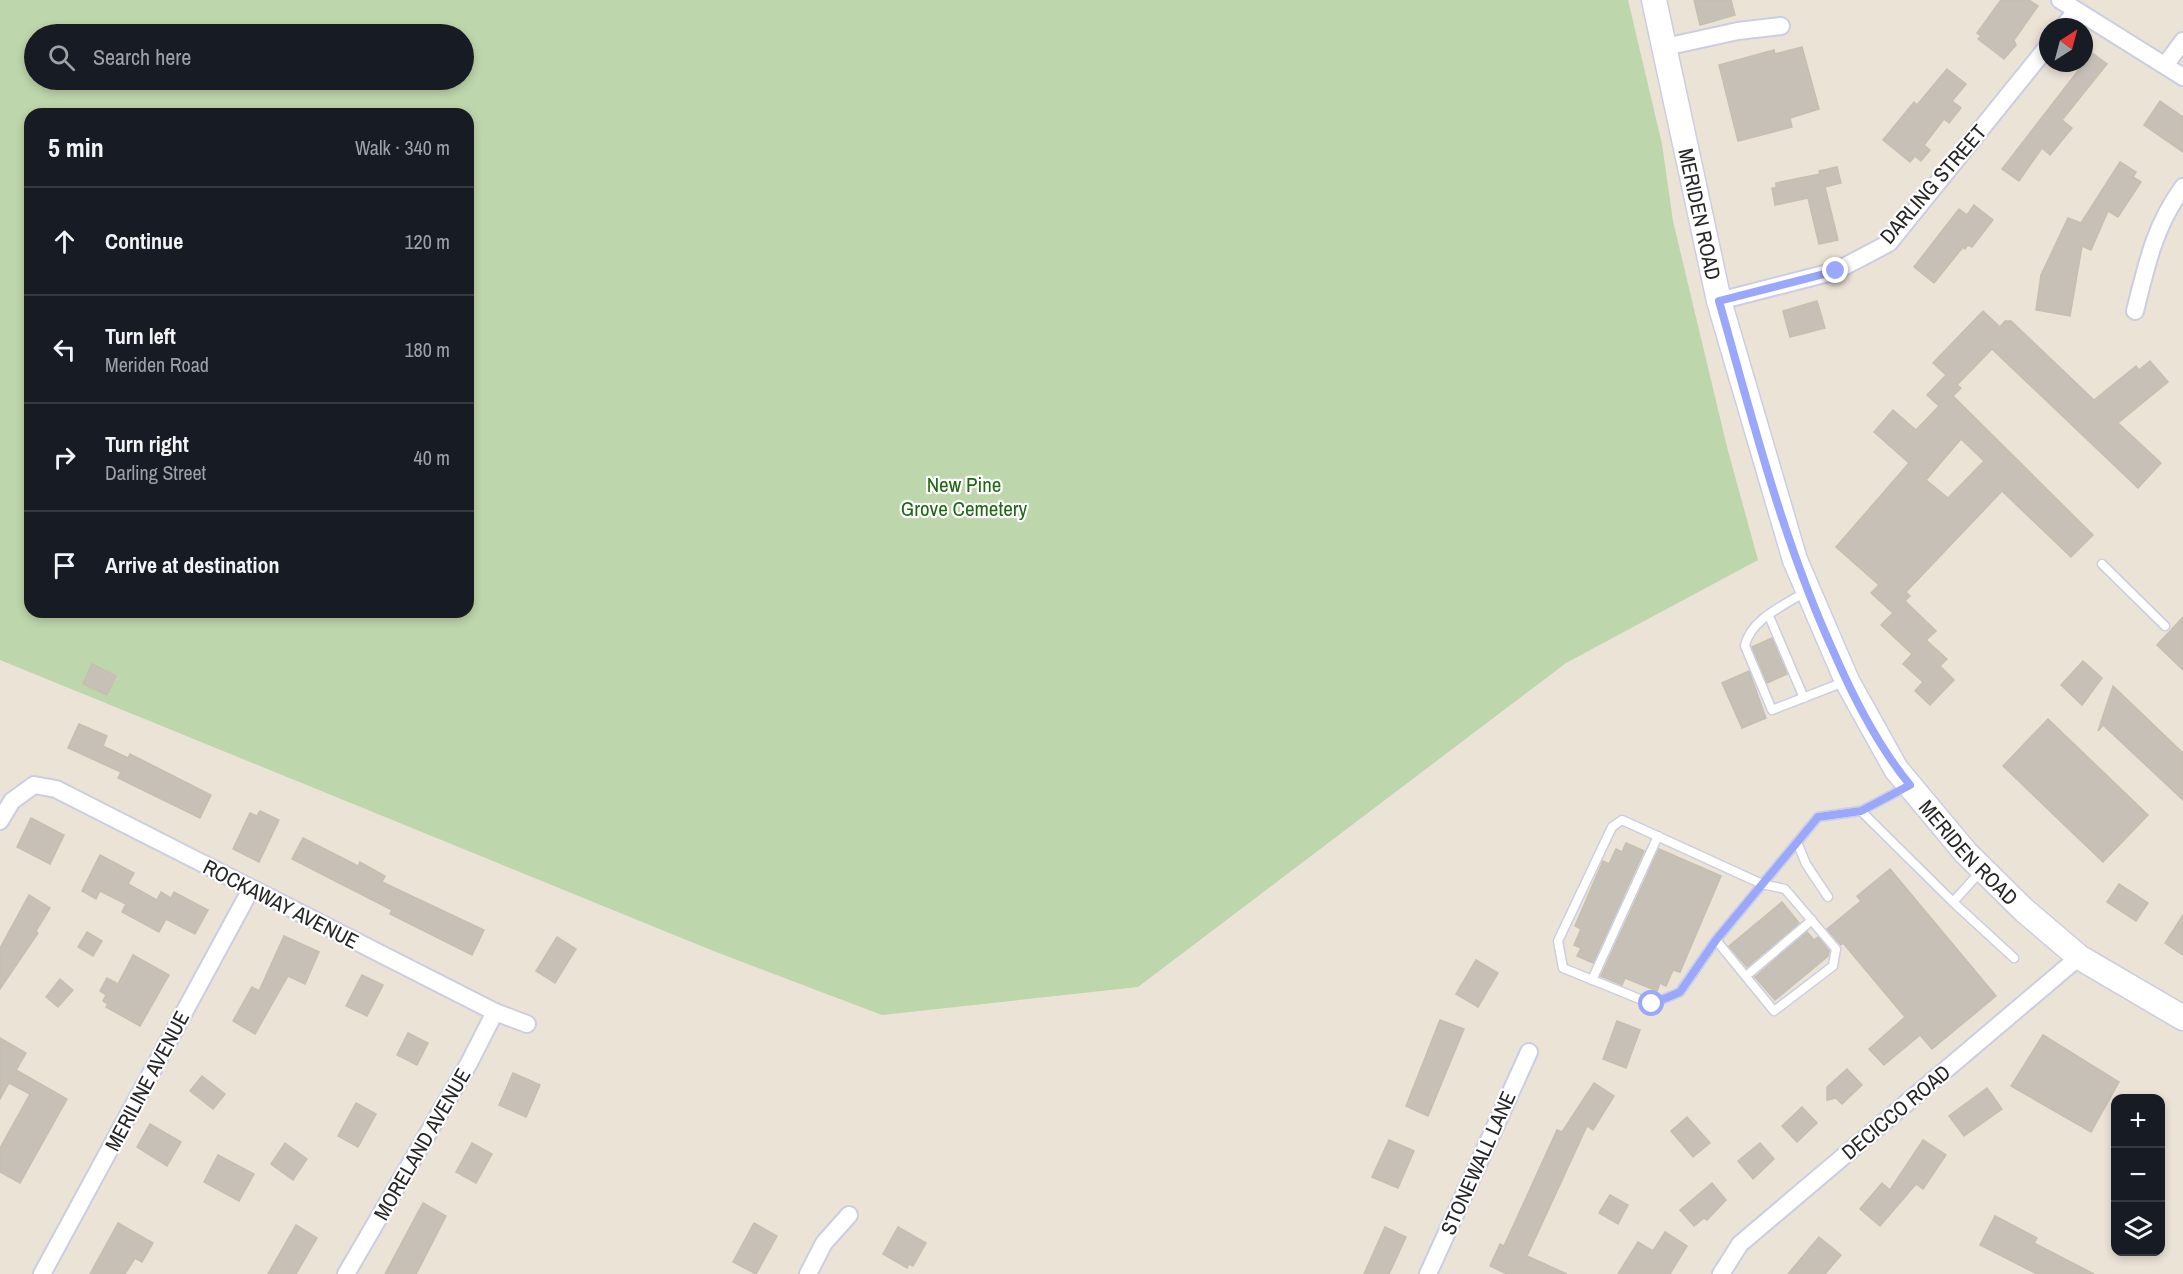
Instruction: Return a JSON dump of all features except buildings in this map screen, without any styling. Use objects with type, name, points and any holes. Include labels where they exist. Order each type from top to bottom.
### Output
[{"type":"main road","name":"MERIDEN ROAD","points":[[1654,0],[1719,301],[1777,502],[1807,590],[1846,681],[1877,738],[1910,785],[1983,869],[2025,911],[2079,957],[2183,1018]]},
{"type":"street","points":[[2060,0],[2166,64],[2183,77]]},
{"type":"street","points":[[2070,18],[2076,11]]},
{"type":"street","points":[[1665,47],[1738,31],[1781,26]]},
{"type":"street","points":[[2166,64],[2183,41]]},
{"type":"street","name":"DARLING STREET","points":[[1719,301],[1836,271],[1889,243],[2039,57]]},
{"type":"street","points":[[2135,311],[2150,250],[2164,212],[2183,187]]},
{"type":"street","name":"ROCKAWAY AVENUE","points":[[0,821],[12,801],[34,785],[56,789],[495,1012],[527,1024]]},
{"type":"street","name":"MERILINE AVENUE","points":[[42,1274],[251,889]]},
{"type":"street","name":"DECICCO ROAD","points":[[1721,1274],[1740,1244],[2079,957]]},
{"type":"street","name":"MORELAND AVENUE","points":[[346,1274],[469,1064],[495,1012]]},
{"type":"street","name":"STONEWALL LANE","points":[[1428,1274],[1529,1052]]},
{"type":"street","points":[[808,1274],[824,1243],[849,1215]]},
{"type":"lane","points":[[2102,564],[2165,626]]},
{"type":"lane","points":[[1807,590],[1769,616],[1746,637],[1745,646],[1749,657],[1772,710],[1846,681]]},
{"type":"lane","points":[[1769,616],[1804,698]]},
{"type":"lane","points":[[1716,940],[1774,1011],[1833,966],[1836,949],[1785,889],[1762,884],[1622,820],[1612,827],[1558,940],[1563,968],[1652,1004],[1680,992],[1716,940],[1762,884],[1818,817],[1861,811],[1910,785]]},
{"type":"lane","points":[[1861,811],[1953,902],[2014,958]]},
{"type":"lane","points":[[1592,980],[1658,836]]},
{"type":"lane","points":[[1797,842],[1806,864],[1828,897]]},
{"type":"lane","points":[[1953,902],[1983,869]]},
{"type":"lane","points":[[1746,976],[1812,920]]},
{"type":"green space","name":"New Pine Grove Cemetery","points":[[0,0],[1628,0],[1662,144],[1673,221],[1727,447],[1758,560],[1566,663],[1138,987],[882,1015],[711,950],[0,660]]},
{"type":"route","points":[[1652,1004],[1680,992],[1716,940],[1818,817],[1861,811],[1910,785],[1896,769],[1846,681],[1795,560],[1719,301],[1836,271]]}]
